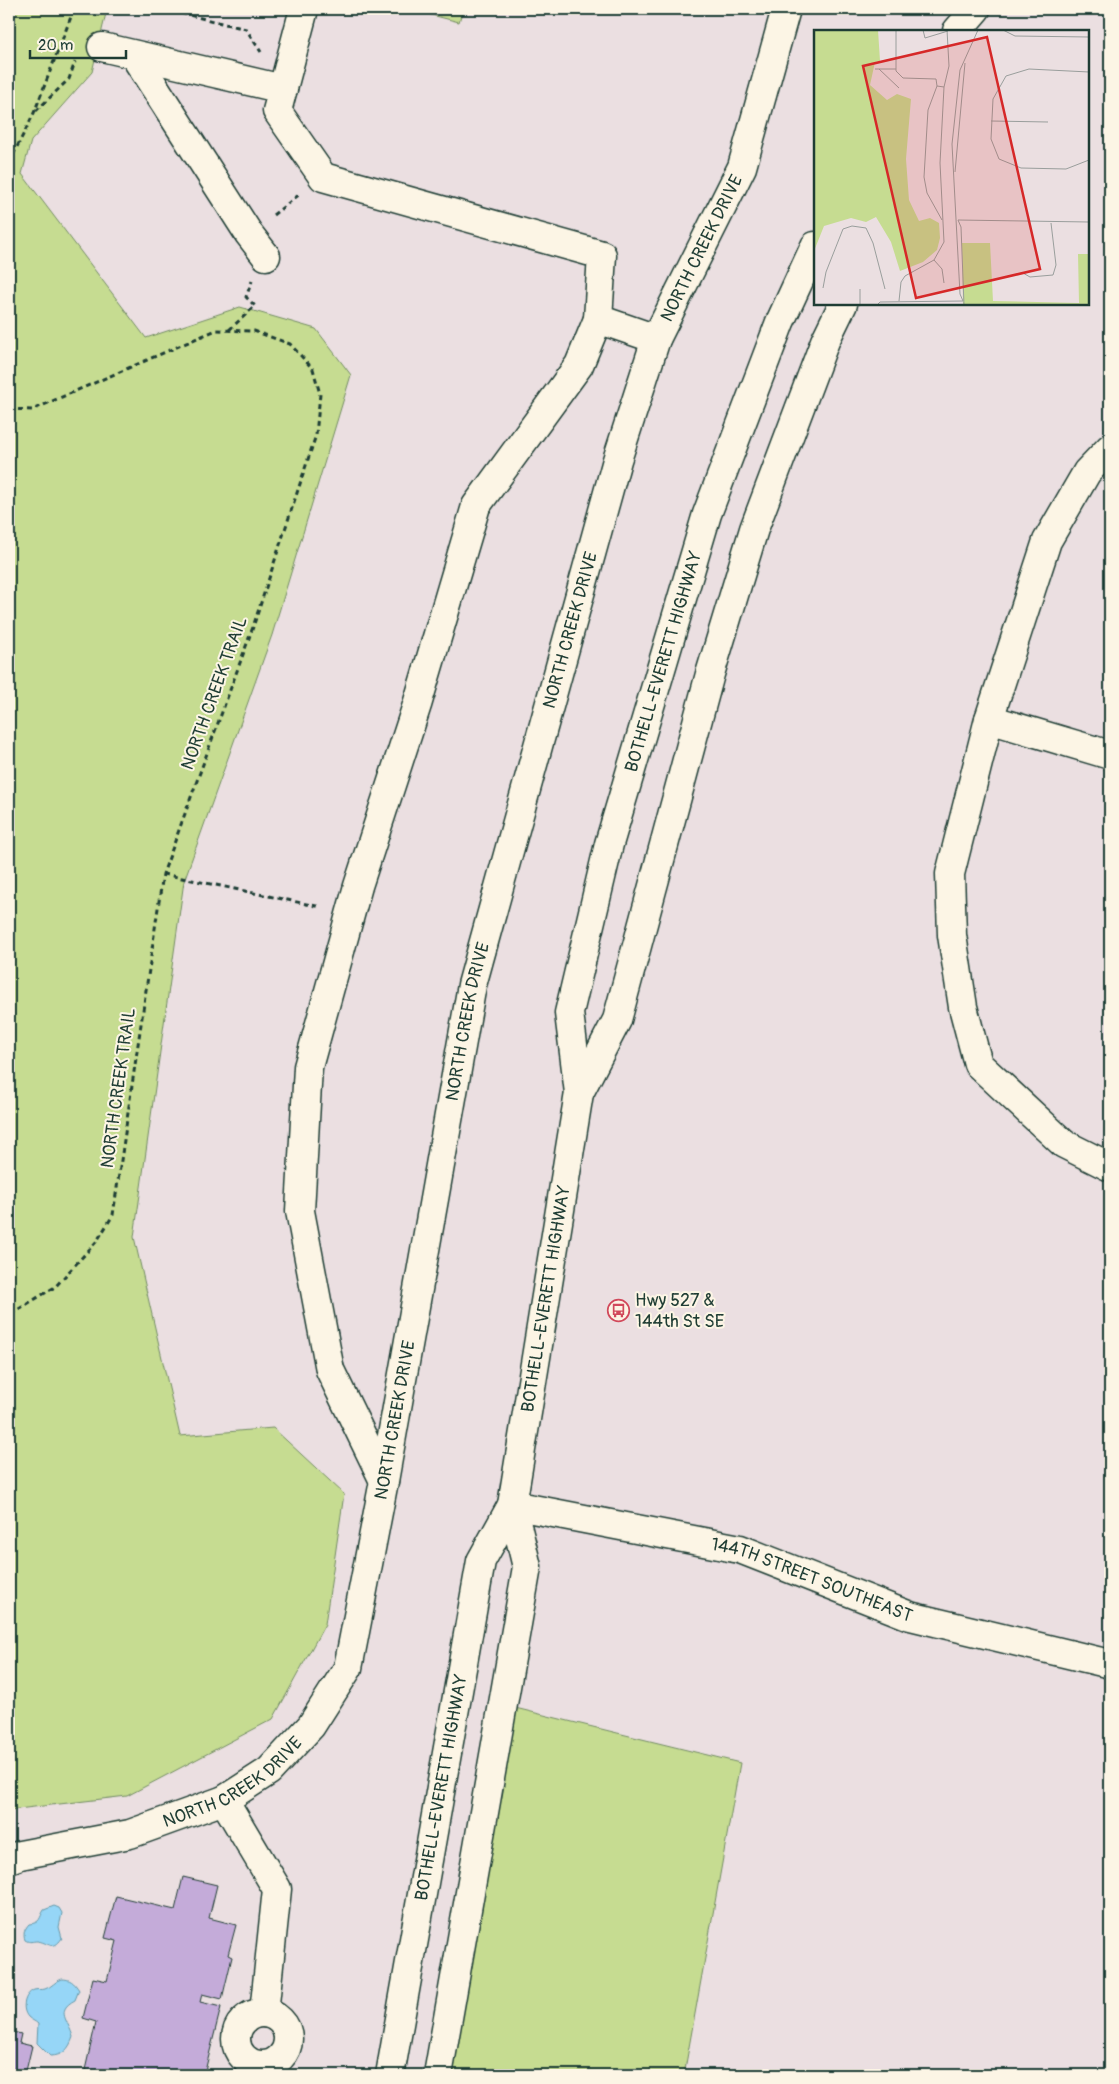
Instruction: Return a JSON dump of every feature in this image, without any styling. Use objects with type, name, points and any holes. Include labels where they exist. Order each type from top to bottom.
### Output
[{"type":"street","points":[[304,9],[277,111],[322,177],[602,255],[598,318],[579,365],[476,506],[417,705],[351,913],[308,1067],[300,1211],[330,1370],[384,1481]]},
{"type":"street","name":"NORTH CREEK DRIVE","points":[[9,1859],[20,1855],[130,1834],[224,1800],[269,1771],[311,1726],[348,1668],[384,1481],[472,985],[616,460],[656,339],[742,167],[786,9]]},
{"type":"street","points":[[958,30],[976,9]]},
{"type":"street","points":[[102,47],[283,89]]},
{"type":"street","points":[[134,55],[249,234],[266,256]]},
{"type":"street","name":"BOTHELL-EVERETT HIGHWAY","points":[[390,2075],[482,1562],[512,1505],[579,1093],[569,1013],[609,844],[706,514],[780,322],[814,248]]},
{"type":"street","name":"BOTHELL-EVERETT HIGHWAY","points":[[579,1093],[617,1020],[710,674],[754,529],[825,341],[843,305]]},
{"type":"street","points":[[598,318],[656,339]]},
{"type":"street","points":[[1110,448],[1087,472],[1047,541],[989,719],[950,874],[952,935],[963,1007],[978,1064],[1064,1144],[1110,1167]]},
{"type":"street","points":[[989,719],[1110,755]]},
{"type":"street","name":"BOTHELL-EVERETT HIGHWAY","points":[[438,2075],[527,1567],[512,1505]]},
{"type":"street","name":"144TH STREET SOUTHEAST","points":[[512,1505],[740,1548],[910,1616],[1110,1664]]},
{"type":"street","points":[[224,1800],[277,1889],[264,2013]]},
{"type":"path","points":[[9,163],[34,113],[74,9]]},
{"type":"path","points":[[97,17],[102,9]]},
{"type":"path","points":[[164,9],[246,29],[283,89]]},
{"type":"path","points":[[34,113],[69,79],[76,61]]},
{"type":"path","points":[[249,234],[322,177]]},
{"type":"path","name":"NORTH CREEK TRAIL","points":[[9,409],[32,410],[216,330],[254,331],[290,344],[313,369],[320,394],[316,435],[253,627],[162,874],[113,1215],[97,1241],[54,1287],[9,1315]]},
{"type":"path","points":[[162,874],[351,913]]},
{"type":"green space","points":[[9,9],[107,9],[92,72],[31,141],[22,174],[146,338],[240,307],[316,329],[351,375],[272,635],[184,881],[134,1237],[180,1436],[273,1428],[344,1494],[325,1624],[273,1719],[127,1796],[9,1810]]},
{"type":"green space","points":[[408,9],[463,9],[459,22]]},
{"type":"green space","points":[[503,1705],[740,1763],[684,2075],[439,2075]]},
{"type":"water","points":[[54,1906],[59,1908],[62,1913],[59,1927],[62,1938],[59,1942],[56,1945],[50,1945],[25,1940],[24,1932],[29,1924],[38,1921],[44,1910]]},
{"type":"water","points":[[62,1979],[72,1981],[79,1990],[75,2000],[65,2008],[64,2012],[73,2037],[65,2051],[59,2055],[50,2056],[37,2043],[38,2024],[29,2018],[24,2006],[26,1998],[31,1992],[47,1988]]},
{"type":"building","points":[[183,1877],[217,1885],[209,1918],[236,1925],[228,1955],[232,1957],[222,1999],[202,1994],[200,2002],[221,2007],[204,2075],[104,2075],[85,2070],[96,2022],[83,2018],[93,1978],[107,1981],[117,1941],[105,1938],[116,1896],[175,1910]]},
{"type":"building","points":[[9,2031],[21,2034],[19,2043],[32,2046],[25,2075],[9,2075]]},
{"type":"place","name":"Hwy 527 & 144th St SE","points":[[619,1310]]}]
